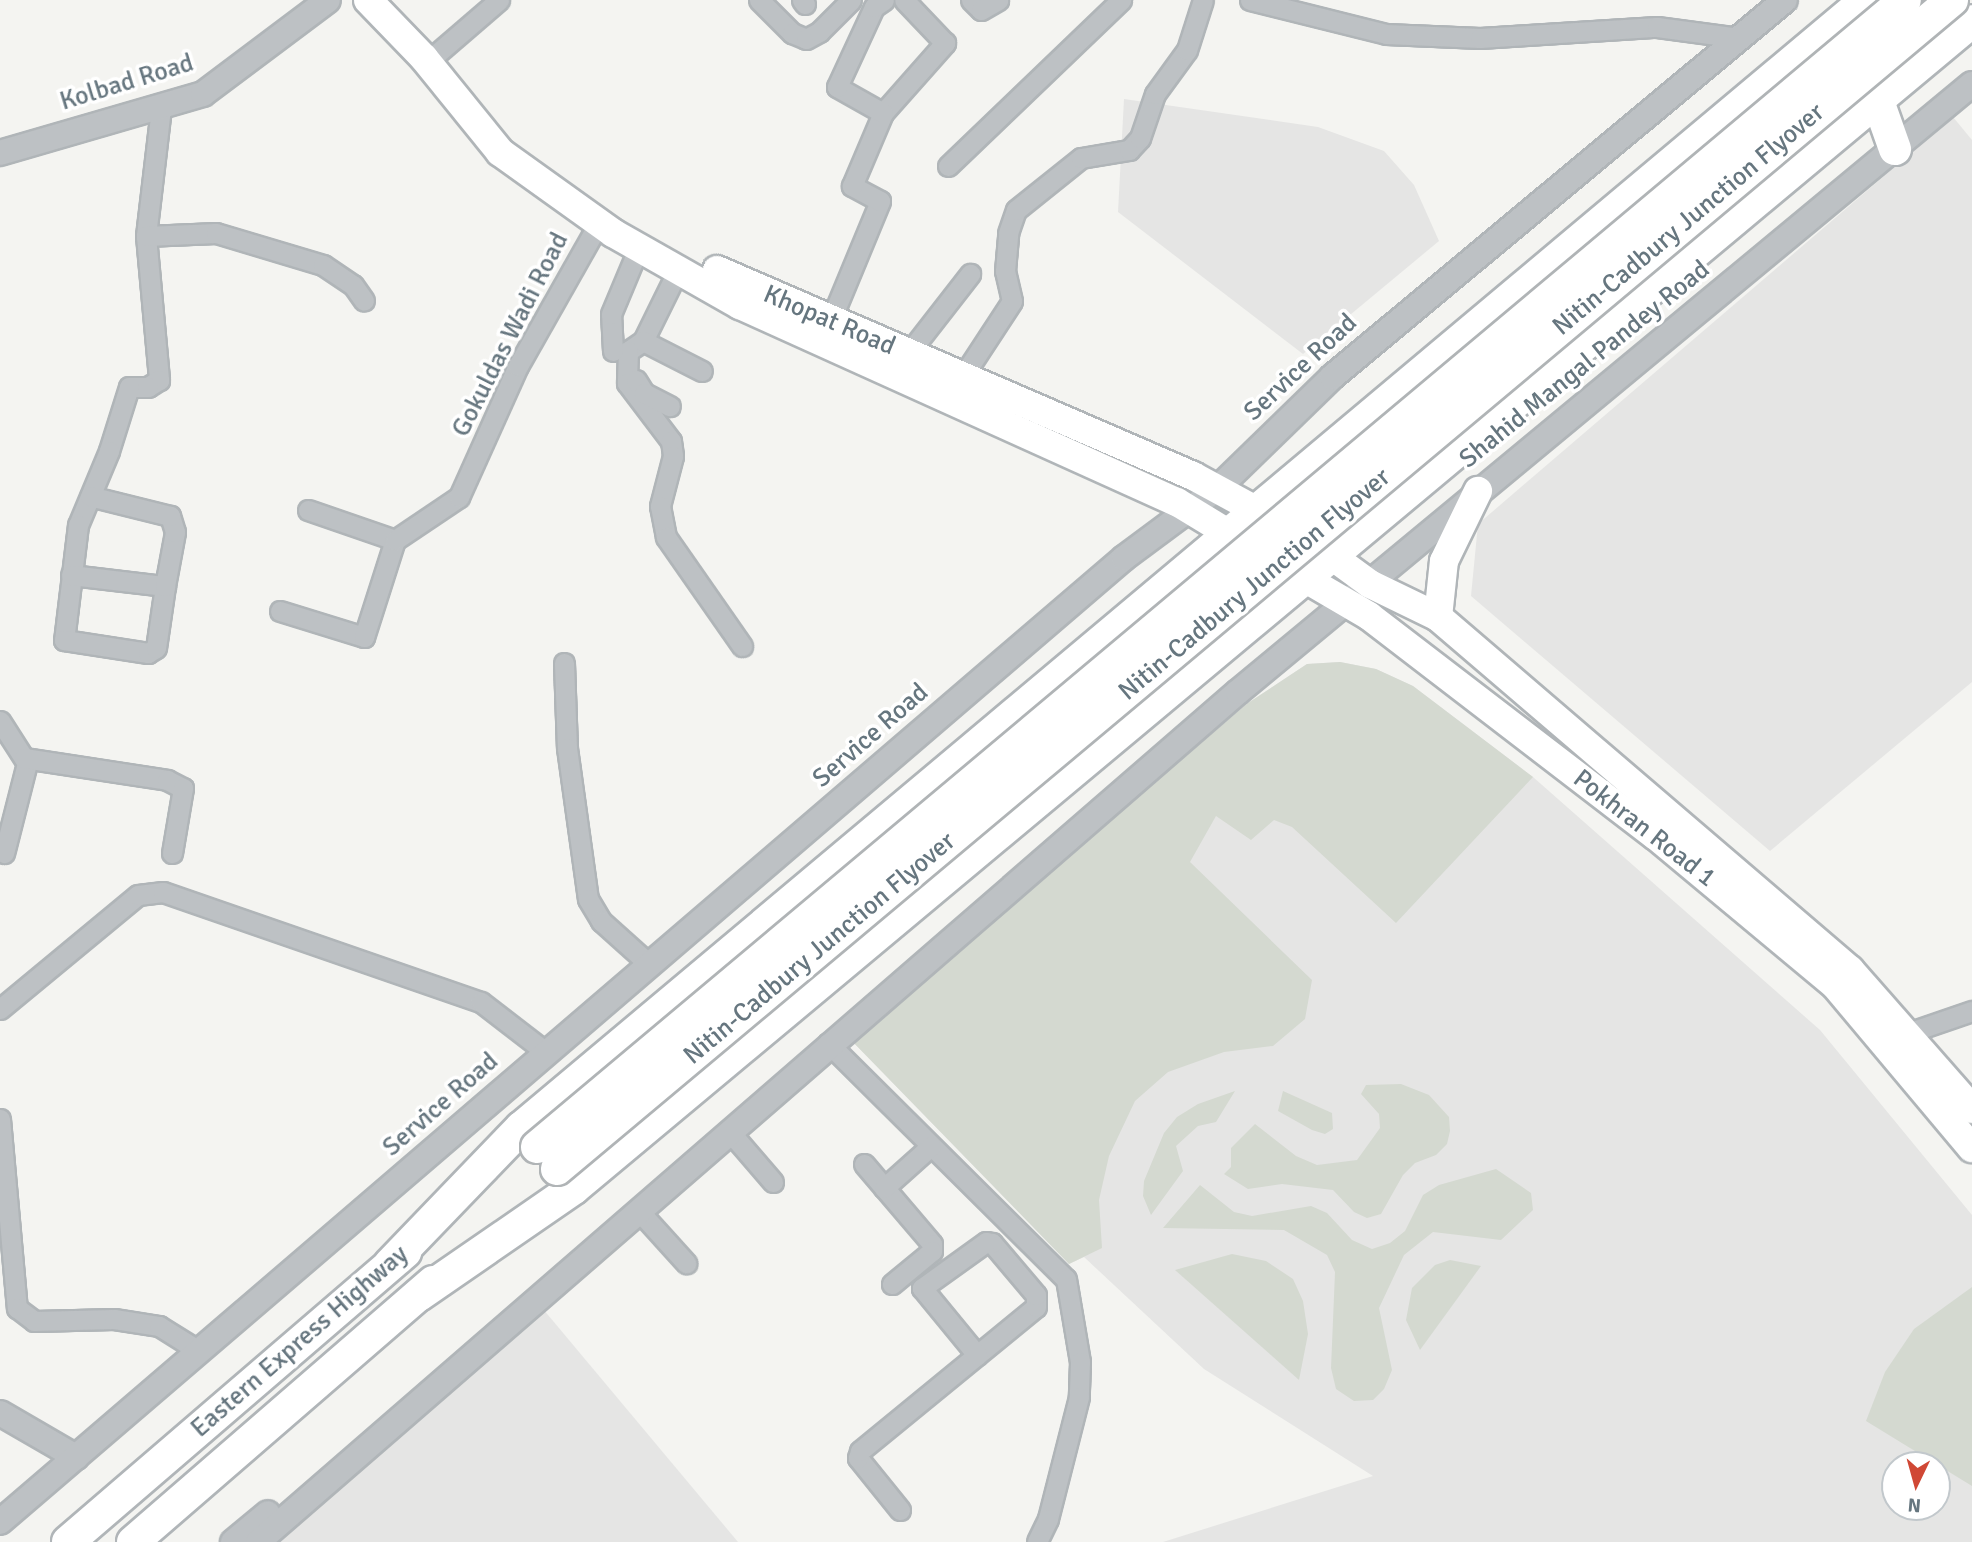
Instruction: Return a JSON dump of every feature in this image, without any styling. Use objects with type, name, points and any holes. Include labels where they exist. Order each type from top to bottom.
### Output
[{"type":"highway","points":[[390,1264],[521,1128],[1866,0]]},
{"type":"highway","name":"Nitin-Cadbury Junction Flyover","points":[[547,1158],[1905,0]]},
{"type":"highway","name":"Nitin-Cadbury Junction Flyover","points":[[547,1158],[1952,0]]},
{"type":"highway","points":[[419,1295],[573,1188],[1972,21]]},
{"type":"highway","points":[[1878,101],[1895,149]]},
{"type":"highway","name":"Eastern Express Highway","points":[[68,1542],[390,1264],[547,1158]]},
{"type":"highway","name":"Eastern Express Highway","points":[[135,1540],[419,1295],[547,1158]]},
{"type":"main road","name":"Khopat Road","points":[[368,0],[431,58],[511,140],[561,180],[622,219],[748,287],[799,320],[830,322],[1217,489],[1331,553]]},
{"type":"main road","name":"Khopat Road","points":[[388,0],[500,152],[598,223],[678,270],[799,320],[1189,510],[1273,559]]},
{"type":"main road","points":[[1438,617],[1444,561],[1478,491]]},
{"type":"main road","name":"Pokhran Road 1","points":[[1331,553],[1370,583],[1438,617],[1835,985],[1972,1149]]},
{"type":"main road","name":"Pokhran Road 1","points":[[1273,559],[1347,603],[1663,828],[1850,970],[1972,1109]]},
{"type":"street","name":"Kolbad Road","points":[[0,153],[202,94],[328,0]]},
{"type":"street","points":[[431,58],[499,0]]},
{"type":"street","points":[[759,0],[792,33],[806,39],[820,32],[851,0]]},
{"type":"street","points":[[883,113],[837,87],[874,7],[884,0]]},
{"type":"street","points":[[830,322],[880,201],[852,187],[883,113],[945,43],[904,0]]},
{"type":"street","points":[[971,0],[981,10],[998,0]]},
{"type":"street","points":[[948,166],[1121,0]]},
{"type":"street","points":[[956,376],[1012,301],[1005,271],[1008,233],[1016,211],[1081,158],[1129,150],[1140,138],[1155,94],[1187,50],[1203,0]]},
{"type":"street","points":[[1250,0],[1386,34],[1480,38],[1657,27],[1739,38]]},
{"type":"street","name":"Service Road","points":[[0,1522],[1124,558],[1217,489],[1342,368],[1785,0]]},
{"type":"street","name":"Shahid Mangal Pandey Road","points":[[828,1043],[1238,692],[1972,84]]},
{"type":"street","points":[[90,496],[170,516],[175,532],[156,649],[149,653],[64,640],[78,525],[129,387],[148,387],[159,380],[146,236],[161,108]]},
{"type":"street","name":"Gokuldas Wadi Road","points":[[395,540],[459,497],[518,366],[598,223]]},
{"type":"street","points":[[146,236],[216,233],[323,265],[353,285],[364,301]]},
{"type":"street","points":[[639,247],[611,314],[628,348],[639,359],[639,388],[670,406]]},
{"type":"street","points":[[678,270],[628,348],[627,383],[671,441],[673,456],[660,506],[666,537],[742,646]]},
{"type":"street","points":[[907,355],[970,274]]},
{"type":"street","points":[[956,376],[985,329]]},
{"type":"street","points":[[628,348],[702,371]]},
{"type":"street","points":[[280,611],[364,636],[395,540],[308,510]]},
{"type":"street","points":[[71,575],[165,586]]},
{"type":"street","points":[[564,663],[569,761],[587,899],[601,921],[650,965]]},
{"type":"street","points":[[0,721],[27,763],[4,853]]},
{"type":"street","points":[[24,758],[167,780],[183,788],[172,853]]},
{"type":"street","points":[[0,1009],[138,895],[163,892],[481,1002],[547,1053]]},
{"type":"street","points":[[1908,1033],[1972,1011]]},
{"type":"street","points":[[258,1542],[612,1238],[629,1217],[730,1132],[828,1043],[1066,1279],[1080,1362],[1079,1397],[1048,1519],[1037,1542]]},
{"type":"street","points":[[0,1119],[18,1308],[34,1321],[114,1319],[159,1326],[199,1351]]},
{"type":"street","points":[[730,1132],[773,1182]]},
{"type":"street","points":[[884,1188],[931,1146]]},
{"type":"street","points":[[864,1164],[932,1244],[932,1251],[892,1284]]},
{"type":"street","points":[[629,1217],[685,1263]]},
{"type":"street","points":[[233,1542],[603,1226],[629,1217]]},
{"type":"street","points":[[900,1510],[858,1458],[860,1451],[1036,1307],[1036,1295],[992,1243],[986,1242],[922,1288]]},
{"type":"street","points":[[1028,1285],[1052,1266]]},
{"type":"street","points":[[908,1271],[976,1355]]},
{"type":"street","points":[[0,1413],[76,1457]]},
{"type":"shaded area","points":[[1124,99],[1318,127],[1384,151],[1414,185],[1439,241],[1303,354],[1118,212]]},
{"type":"shaded area","points":[[1953,117],[1972,140],[1972,682],[1770,851],[1471,596],[1478,524]]},
{"type":"shaded area","points":[[1340,662],[1376,669],[1413,686],[1533,777],[1820,1030],[1972,1215],[1972,1542],[1163,1542],[1373,1476],[1204,1369],[1084,1257],[1069,1264],[851,1040],[1248,703],[1307,664]]},
{"type":"shaded area","points":[[1340,662],[1376,669],[1413,686],[1533,777],[1396,923],[1292,827],[1274,820],[1251,840],[1216,816],[1190,862],[1312,980],[1305,1019],[1273,1046],[1224,1052],[1168,1072],[1135,1101],[1109,1156],[1099,1200],[1102,1248],[1069,1264],[851,1040],[1248,703],[1307,664]]},
{"type":"shaded area","points":[[1401,1084],[1429,1095],[1449,1117],[1450,1131],[1447,1144],[1436,1155],[1415,1163],[1403,1175],[1381,1214],[1367,1218],[1354,1212],[1333,1190],[1282,1184],[1248,1189],[1224,1174],[1231,1167],[1231,1148],[1255,1124],[1296,1156],[1317,1165],[1357,1160],[1380,1128],[1379,1114],[1361,1094],[1366,1085]]},
{"type":"shaded area","points":[[1235,1091],[1216,1122],[1198,1126],[1176,1146],[1183,1171],[1151,1215],[1143,1196],[1144,1181],[1164,1133],[1177,1117],[1198,1104]]},
{"type":"shaded area","points":[[1283,1091],[1332,1113],[1333,1129],[1325,1134],[1312,1130],[1278,1111]]},
{"type":"shaded area","points":[[1496,1169],[1531,1193],[1533,1210],[1501,1240],[1433,1232],[1404,1255],[1379,1308],[1392,1370],[1384,1389],[1373,1400],[1354,1401],[1336,1389],[1331,1368],[1335,1272],[1327,1255],[1284,1230],[1163,1228],[1200,1185],[1234,1212],[1252,1216],[1311,1206],[1327,1213],[1352,1240],[1372,1249],[1390,1243],[1405,1231],[1423,1195],[1439,1185]]},
{"type":"shaded area","points":[[1232,1254],[1266,1261],[1293,1279],[1303,1301],[1308,1334],[1299,1380],[1175,1270]]},
{"type":"shaded area","points":[[1450,1260],[1481,1266],[1420,1350],[1406,1320],[1412,1288],[1435,1265]]},
{"type":"shaded area","points":[[1972,1287],[1972,1486],[1951,1473],[1951,1451],[1915,1451],[1866,1421],[1885,1372],[1914,1329]]},
{"type":"shaded area","points":[[538,1303],[738,1542],[272,1542]]}]
